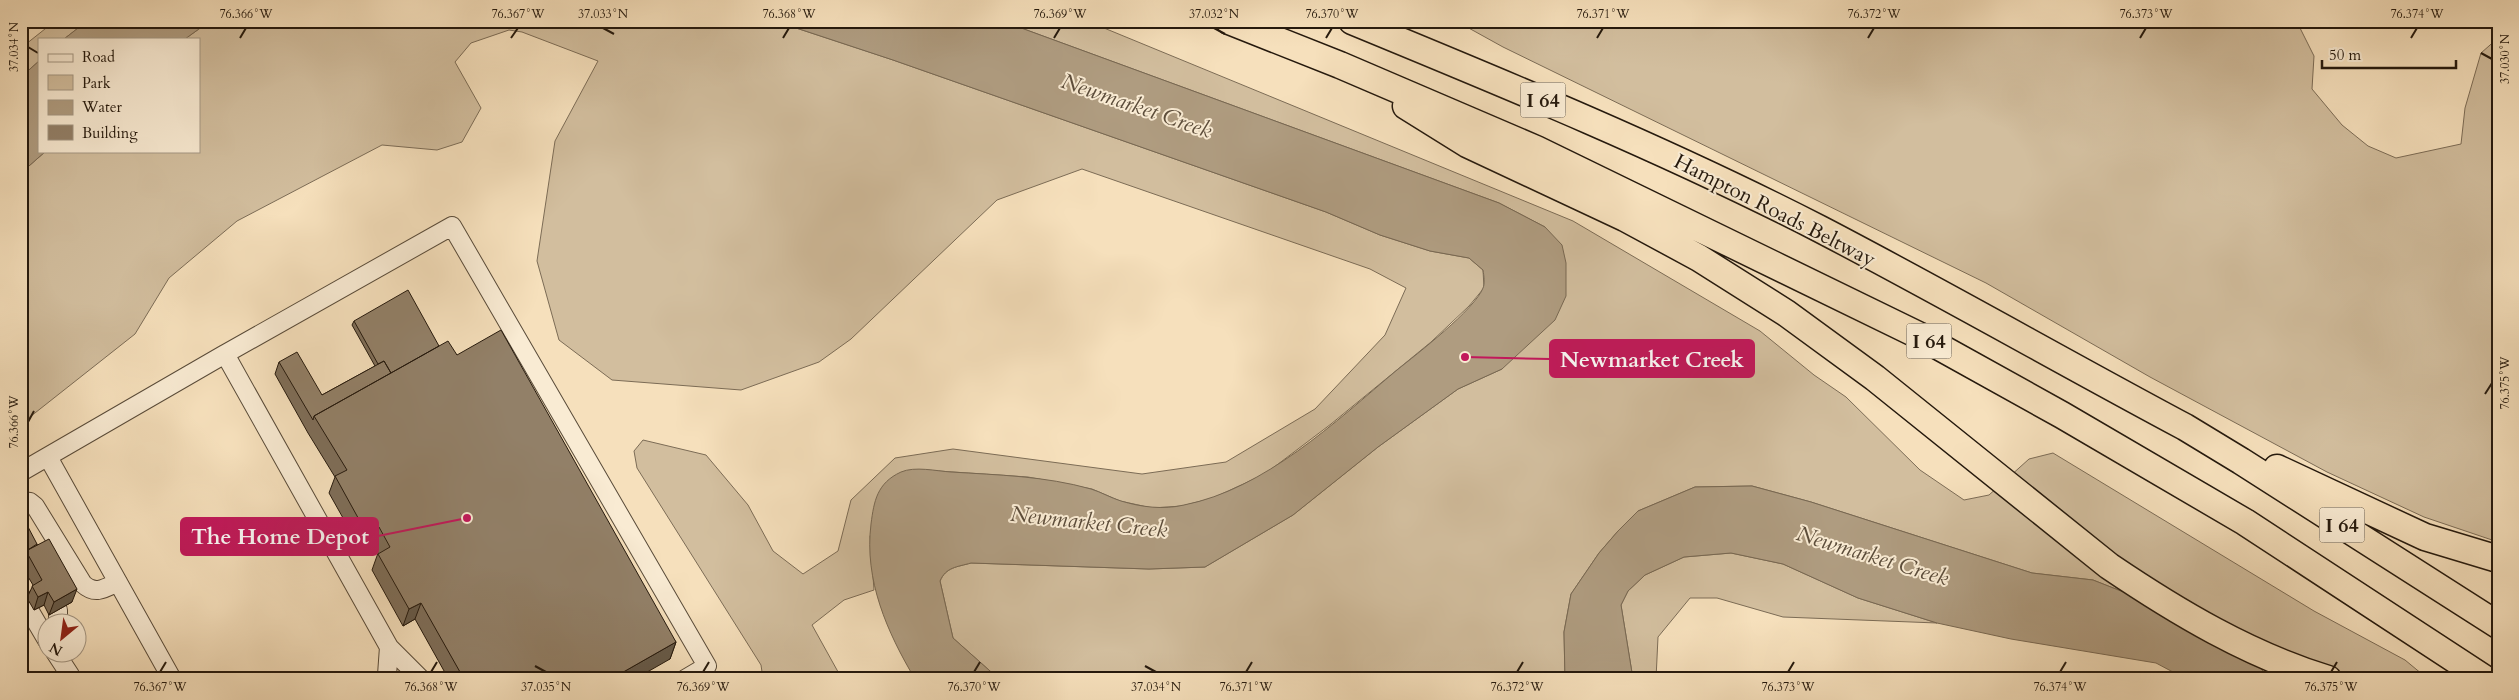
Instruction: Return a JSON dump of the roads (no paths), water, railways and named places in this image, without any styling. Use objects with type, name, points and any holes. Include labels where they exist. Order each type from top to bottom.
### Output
[{"type":"highway","name":"I 64","points":[[1229,21],[1340,65],[1536,149],[1918,335],[2062,415],[2246,522],[2485,679]]},
{"type":"highway","name":"Hampton Roads Beltway","points":[[1352,21],[1518,89],[1641,143],[1811,225],[2185,428]]},
{"type":"highway","points":[[1340,65],[1467,144],[1625,218],[1699,258],[1742,284],[1829,343],[2072,539],[2146,591],[2230,638],[2271,657],[2328,679]]},
{"type":"highway","name":"I 64","points":[[2185,428],[2341,524],[2498,625]]},
{"type":"highway","points":[[2185,428],[2355,502],[2426,536],[2498,559]]},
{"type":"lane","points":[[21,472],[452,226],[707,666],[686,679]]},
{"type":"lane","points":[[225,354],[389,647],[421,679]]},
{"type":"lane","points":[[48,457],[172,679]]},
{"type":"lane","points":[[21,501],[30,502],[35,506],[82,584],[90,590],[99,591],[118,582]]},
{"type":"lane","points":[[21,596],[38,624]]},
{"type":"lane","points":[[389,647],[387,675],[389,679]]},
{"type":"lane","points":[[62,662],[70,675]]},
{"type":"water","points":[[87,21],[210,21],[186,38],[65,38]]},
{"type":"water","name":"Newmarket Creek","points":[[775,21],[1002,21],[1499,203],[1545,227],[1562,245],[1566,263],[1566,296],[1555,320],[1502,369],[1458,389],[1378,447],[1293,515],[1205,567],[1149,569],[971,563],[949,570],[942,576],[940,581],[953,638],[999,679],[915,679],[887,624],[874,585],[871,565],[871,524],[875,500],[882,487],[893,476],[907,470],[919,469],[1056,481],[1091,489],[1121,501],[1152,507],[1176,507],[1214,497],[1271,469],[1298,451],[1431,343],[1458,319],[1478,297],[1484,286],[1483,270],[1469,258],[1430,251],[1380,235],[1326,212],[893,60]]},
{"type":"water","points":[[38,62],[38,152],[45,152],[21,173],[21,77]]},
{"type":"water","name":"Newmarket Creek","points":[[1752,486],[1811,502],[2032,573],[2093,580],[2131,595],[2250,658],[2271,679],[2186,679],[2156,663],[2011,639],[1937,623],[1858,598],[1783,564],[1731,553],[1684,557],[1645,575],[1628,591],[1621,605],[1633,679],[1565,679],[1564,632],[1571,594],[1599,553],[1618,531],[1638,511],[1695,487]]},
{"type":"place","name":"Newmarket Creek","points":[[1465,357]]},
{"type":"place","name":"The Home Depot","points":[[467,518]]}]
